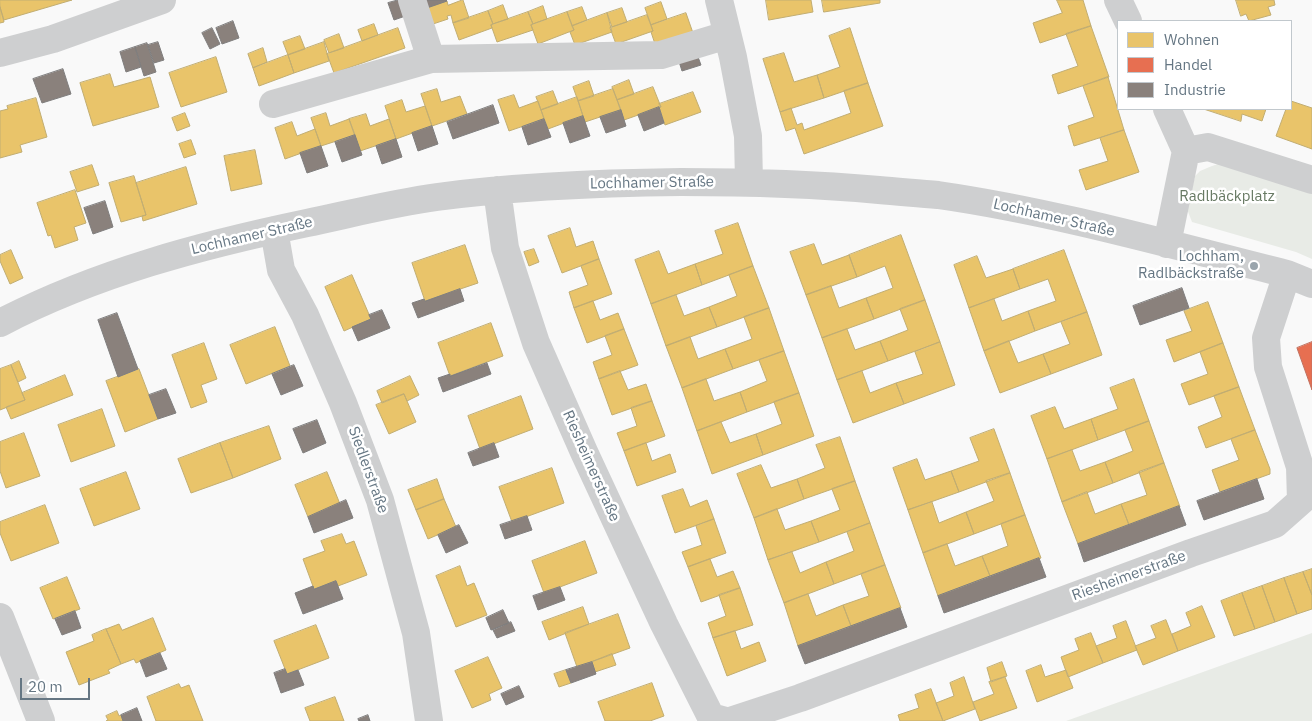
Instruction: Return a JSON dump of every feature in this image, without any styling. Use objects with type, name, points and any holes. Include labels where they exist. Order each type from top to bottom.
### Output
[{"type":"street","points":[[0,53],[52,39],[162,0]]},
{"type":"street","points":[[412,0],[431,59]]},
{"type":"street","points":[[719,0],[728,35],[748,136],[749,182]]},
{"type":"street","points":[[1118,0],[1128,20]]},
{"type":"street","points":[[273,104],[431,59],[662,55],[728,35]]},
{"type":"street","points":[[1167,110],[1186,151],[1167,244]]},
{"type":"street","points":[[1186,151],[1208,147],[1312,180]]},
{"type":"street","name":"Lochhamer Straße","points":[[0,323],[75,288],[132,268],[170,256],[274,230],[433,197],[497,190],[607,183],[749,182],[934,194],[1053,216],[1287,274],[1312,284]]},
{"type":"street","name":"Riesheimerstraße","points":[[497,190],[505,248],[536,343],[584,452],[664,624],[712,716],[728,721],[800,698],[1191,552],[1276,524],[1301,501],[1300,468],[1268,368],[1266,338],[1287,274]]},
{"type":"street","name":"Siedlerstraße","points":[[274,230],[281,270],[305,316],[343,403],[380,500],[416,633],[429,721]]},
{"type":"street","points":[[0,618],[5,647],[41,721]]},
{"type":"green space","name":"Radlbäckplatz","points":[[1227,161],[1312,190],[1312,259],[1296,252],[1192,222],[1187,209],[1195,176],[1200,171]]},
{"type":"green space","points":[[1312,633],[1312,721],[1066,721]]},
{"type":"building: Wohnen","points":[[0,0],[72,0],[4,20]]},
{"type":"building: Wohnen","points":[[463,0],[469,18],[453,23],[451,15],[447,16],[448,19],[427,26],[421,10],[447,1],[448,5]]},
{"type":"building: Wohnen","points":[[766,0],[811,0],[813,12],[769,20]]},
{"type":"building: Wohnen","points":[[822,0],[880,0],[880,3],[824,12]]},
{"type":"building: Wohnen","points":[[1057,0],[1083,0],[1091,26],[1040,43],[1033,23],[1062,13]]},
{"type":"building: Wohnen","points":[[1236,0],[1274,0],[1275,5],[1268,7],[1271,15],[1253,20],[1249,20],[1246,14],[1241,16]]},
{"type":"building: Wohnen","points":[[661,2],[667,19],[651,25],[645,8]]},
{"type":"building: Wohnen","points":[[503,5],[508,19],[493,24],[488,11]]},
{"type":"building: Wohnen","points":[[543,6],[547,19],[533,24],[528,12]]},
{"type":"building: Wohnen","points":[[0,7],[4,22],[0,23]]},
{"type":"building: Wohnen","points":[[582,7],[587,20],[572,26],[567,12]]},
{"type":"building: Wohnen","points":[[622,8],[627,22],[612,27],[607,13]]},
{"type":"building: Wohnen","points":[[488,11],[493,24],[491,25],[492,28],[459,40],[453,23]]},
{"type":"building: Wohnen","points":[[528,12],[533,24],[531,25],[533,30],[497,42],[491,25]]},
{"type":"building: Wohnen","points":[[567,12],[574,30],[538,44],[531,25]]},
{"type":"building: Wohnen","points":[[607,13],[612,32],[575,45],[570,32],[574,30],[572,26]]},
{"type":"building: Wohnen","points":[[686,13],[693,33],[656,47],[651,32],[653,31],[651,25]]},
{"type":"building: Wohnen","points":[[647,15],[653,31],[616,44],[610,28]]},
{"type":"building: Wohnen","points":[[374,24],[378,35],[362,41],[358,30]]},
{"type":"building: Wohnen","points":[[1091,26],[1109,77],[1058,94],[1052,75],[1078,66],[1066,34]]},
{"type":"building: Wohnen","points":[[398,28],[405,48],[334,73],[327,54]]},
{"type":"building: Wohnen","points":[[850,28],[868,83],[824,98],[817,75],[840,67],[829,36]]},
{"type":"building: Wohnen","points":[[339,34],[344,48],[329,53],[324,40]]},
{"type":"building: Wohnen","points":[[300,36],[305,49],[288,55],[283,42]]},
{"type":"building: Wohnen","points":[[324,42],[329,61],[294,73],[288,55]]},
{"type":"building: Wohnen","points":[[263,48],[267,62],[253,68],[248,54]]},
{"type":"building: Wohnen","points":[[784,53],[794,82],[817,75],[824,98],[780,112],[763,59]]},
{"type":"building: Wohnen","points":[[288,55],[294,73],[259,86],[253,68]]},
{"type":"building: Wohnen","points":[[216,57],[227,92],[181,107],[169,73]]},
{"type":"building: Wohnen","points":[[110,74],[114,87],[150,77],[159,107],[93,126],[80,83]]},
{"type":"building: Wohnen","points":[[1108,77],[1124,130],[1074,146],[1068,126],[1094,117],[1083,86]]},
{"type":"building: Wohnen","points":[[629,80],[634,94],[617,100],[612,87]]},
{"type":"building: Wohnen","points":[[589,81],[594,96],[578,101],[573,87]]},
{"type":"building: Wohnen","points":[[868,83],[883,126],[804,154],[795,128],[786,131],[780,112],[791,108],[797,125],[802,123],[804,130],[851,113],[844,91]]},
{"type":"building: Wohnen","points":[[653,87],[661,107],[624,120],[617,100]]},
{"type":"building: Wohnen","points":[[437,89],[441,102],[460,96],[467,114],[432,126],[421,94]]},
{"type":"building: Wohnen","points":[[613,89],[621,110],[585,122],[578,101]]},
{"type":"building: Wohnen","points":[[553,91],[558,104],[541,110],[536,97]]},
{"type":"building: Wohnen","points":[[693,92],[701,112],[665,125],[659,104]]},
{"type":"building: Wohnen","points":[[514,95],[519,108],[538,101],[544,119],[509,131],[498,100]]},
{"type":"building: Wohnen","points":[[577,97],[583,116],[548,129],[541,110]]},
{"type":"building: Wohnen","points":[[36,98],[47,137],[20,145],[22,152],[0,158],[0,111],[8,109],[7,106]]},
{"type":"building: Wohnen","points":[[402,100],[406,112],[425,106],[432,126],[396,139],[385,106]]},
{"type":"building: Wohnen","points":[[1292,101],[1312,108],[1312,149],[1276,136],[1286,110],[1292,110]]},
{"type":"building: Wohnen","points":[[1207,110],[1266,110],[1262,121],[1242,114],[1241,121]]},
{"type":"building: Wohnen","points":[[185,113],[190,126],[177,131],[172,118]]},
{"type":"building: Wohnen","points":[[326,113],[330,126],[349,119],[355,135],[321,146],[311,118]]},
{"type":"building: Wohnen","points":[[366,114],[370,126],[389,119],[396,139],[360,151],[349,119]]},
{"type":"building: Wohnen","points":[[292,122],[297,136],[315,129],[321,146],[285,159],[275,128]]},
{"type":"building: Wohnen","points":[[1124,130],[1139,172],[1086,190],[1079,170],[1108,161],[1100,138]]},
{"type":"building: Wohnen","points":[[191,140],[196,154],[184,158],[179,144]]},
{"type":"building: Wohnen","points":[[255,150],[262,184],[231,191],[224,156]]},
{"type":"building: Wohnen","points":[[92,165],[99,185],[77,192],[70,172]]},
{"type":"building: Wohnen","points":[[186,167],[197,204],[143,221],[142,216],[146,215],[136,183]]},
{"type":"building: Wohnen","points":[[134,176],[146,215],[121,222],[109,183]]},
{"type":"building: Wohnen","points":[[75,190],[86,223],[74,227],[78,240],[55,248],[51,235],[48,236],[37,203]]},
{"type":"building: Wohnen","points":[[738,223],[753,266],[702,285],[695,264],[723,254],[715,231]]},
{"type":"building: Wohnen","points":[[570,228],[576,247],[593,241],[599,259],[562,273],[548,236]]},
{"type":"building: Wohnen","points":[[901,235],[925,300],[874,319],[866,298],[893,288],[885,266],[857,277],[849,255]]},
{"type":"building: Wohnen","points":[[814,244],[822,265],[849,255],[857,277],[806,295],[790,252]]},
{"type":"building: Wohnen","points":[[465,245],[478,283],[425,301],[412,263]]},
{"type":"building: Wohnen","points":[[534,249],[539,262],[529,266],[524,252]]},
{"type":"building: Wohnen","points":[[11,250],[23,278],[10,284],[0,261],[0,255]]},
{"type":"building: Wohnen","points":[[1064,250],[1087,312],[1035,331],[1028,311],[1056,301],[1048,279],[1020,289],[1013,269]]},
{"type":"building: Wohnen","points":[[659,251],[668,274],[695,264],[702,285],[651,304],[635,260]]},
{"type":"building: Wohnen","points":[[977,256],[986,278],[1013,269],[1020,289],[969,308],[954,265]]},
{"type":"building: Wohnen","points":[[599,259],[612,294],[574,308],[569,292],[588,285],[581,266]]},
{"type":"building: Wohnen","points":[[753,266],[769,308],[717,327],[709,307],[737,296],[729,275]]},
{"type":"building: Wohnen","points":[[352,275],[371,319],[344,331],[325,287]]},
{"type":"building: Wohnen","points":[[831,286],[839,308],[866,298],[874,319],[822,338],[806,295]]},
{"type":"building: Wohnen","points":[[676,295],[684,316],[709,307],[717,327],[666,346],[651,304]]},
{"type":"building: Wohnen","points":[[994,299],[1002,321],[1028,311],[1035,331],[984,351],[969,308]]},
{"type":"building: Wohnen","points":[[925,300],[940,342],[888,361],[880,341],[908,330],[900,309]]},
{"type":"building: Wohnen","points":[[593,301],[600,320],[618,313],[624,329],[587,343],[574,308]]},
{"type":"building: Wohnen","points":[[1208,302],[1223,343],[1174,362],[1166,340],[1192,331],[1184,311]]},
{"type":"building: Wohnen","points":[[769,308],[784,351],[733,369],[725,349],[752,339],[744,317]]},
{"type":"building: Wohnen","points":[[1087,312],[1102,355],[1051,374],[1043,354],[1070,344],[1061,322]]},
{"type":"building: Wohnen","points":[[491,323],[503,356],[450,376],[438,343]]},
{"type":"building: Wohnen","points":[[275,327],[290,366],[246,384],[230,345]]},
{"type":"building: Wohnen","points":[[624,329],[638,365],[599,379],[593,362],[612,355],[605,336]]},
{"type":"building: Wohnen","points":[[847,329],[855,350],[880,341],[888,361],[837,380],[822,338]]},
{"type":"building: Wohnen","points":[[690,337],[698,359],[725,349],[733,369],[682,388],[666,346]]},
{"type":"building: Wohnen","points":[[1009,341],[1018,363],[1043,354],[1051,374],[1000,393],[984,351]]},
{"type":"building: Wohnen","points":[[940,342],[955,385],[904,404],[896,383],[923,374],[915,352]]},
{"type":"building: Wohnen","points":[[204,343],[217,379],[201,385],[207,402],[191,408],[172,355]]},
{"type":"building: Wohnen","points":[[1223,343],[1239,387],[1189,405],[1181,384],[1208,374],[1200,352]]},
{"type":"building: Wohnen","points":[[784,351],[799,393],[747,412],[740,392],[767,381],[759,360]]},
{"type":"building: Wohnen","points":[[19,361],[26,378],[18,382],[11,365]]},
{"type":"building: Wohnen","points":[[11,365],[25,400],[0,410],[0,369]]},
{"type":"building: Wohnen","points":[[139,369],[158,419],[125,432],[106,381]]},
{"type":"building: Wohnen","points":[[620,371],[628,390],[646,384],[652,401],[612,415],[599,379]]},
{"type":"building: Wohnen","points":[[862,371],[870,393],[896,383],[904,404],[853,423],[837,380]]},
{"type":"building: Wohnen","points":[[65,375],[73,395],[11,419],[6,407],[25,400],[22,393]]},
{"type":"building: Wohnen","points":[[410,376],[419,395],[407,401],[404,394],[382,403],[377,391]]},
{"type":"building: Wohnen","points":[[706,379],[714,401],[740,392],[747,412],[697,431],[682,388]]},
{"type":"building: Wohnen","points":[[1134,379],[1149,421],[1098,440],[1091,419],[1118,409],[1110,388]]},
{"type":"building: Wohnen","points":[[1239,387],[1255,430],[1206,448],[1198,427],[1222,417],[1214,396]]},
{"type":"building: Wohnen","points":[[799,393],[814,436],[763,455],[756,434],[782,424],[774,402]]},
{"type":"building: Wohnen","points":[[404,394],[416,422],[389,434],[376,405]]},
{"type":"building: Wohnen","points":[[521,396],[533,429],[480,449],[468,416]]},
{"type":"building: Wohnen","points":[[652,401],[665,436],[624,451],[617,433],[637,426],[631,408]]},
{"type":"building: Wohnen","points":[[1055,407],[1064,429],[1091,419],[1098,440],[1047,459],[1031,416]]},
{"type":"building: Wohnen","points":[[102,409],[115,446],[71,462],[58,425]]},
{"type":"building: Wohnen","points":[[1149,421],[1164,463],[1113,483],[1105,462],[1133,451],[1125,430]]},
{"type":"building: Wohnen","points":[[721,422],[730,443],[756,434],[763,455],[712,474],[697,431]]},
{"type":"building: Wohnen","points":[[269,426],[281,459],[233,478],[220,443]]},
{"type":"building: Wohnen","points":[[994,429],[1010,473],[959,492],[951,471],[979,461],[970,438]]},
{"type":"building: Wohnen","points":[[1255,430],[1270,469],[1270,474],[1220,492],[1212,470],[1239,460],[1231,439]]},
{"type":"building: Wohnen","points":[[24,433],[40,476],[6,488],[0,471],[0,442]]},
{"type":"building: Wohnen","points":[[840,437],[855,481],[804,499],[797,479],[825,468],[816,445]]},
{"type":"building: Wohnen","points":[[220,443],[233,478],[191,493],[178,459]]},
{"type":"building: Wohnen","points":[[646,443],[652,461],[670,454],[676,472],[637,486],[624,451]]},
{"type":"building: Wohnen","points":[[1072,450],[1080,471],[1105,462],[1113,483],[1062,502],[1047,459]]},
{"type":"building: Wohnen","points":[[917,459],[925,480],[951,471],[959,492],[908,510],[893,468]]},
{"type":"building: Wohnen","points":[[1164,463],[1180,507],[1129,525],[1121,504],[1147,495],[1139,472]]},
{"type":"building: Wohnen","points":[[761,465],[771,488],[797,479],[804,499],[754,518],[737,474]]},
{"type":"building: Wohnen","points":[[552,468],[564,503],[512,522],[499,487]]},
{"type":"building: Wohnen","points":[[126,472],[140,509],[94,526],[80,489]]},
{"type":"building: Wohnen","points":[[327,472],[340,504],[308,517],[295,485]]},
{"type":"building: Wohnen","points":[[1010,473],[1025,515],[974,534],[966,512],[994,501],[986,481]]},
{"type":"building: Wohnen","points":[[437,479],[444,499],[416,510],[408,490]]},
{"type":"building: Wohnen","points":[[855,481],[870,523],[819,542],[811,521],[840,510],[832,489]]},
{"type":"building: Wohnen","points":[[683,489],[690,507],[707,500],[714,519],[675,533],[662,496]]},
{"type":"building: Wohnen","points":[[1087,492],[1095,514],[1121,504],[1129,525],[1078,544],[1062,502]]},
{"type":"building: Wohnen","points":[[444,499],[456,527],[428,539],[416,510]]},
{"type":"building: Wohnen","points":[[932,502],[939,523],[966,512],[974,534],[923,553],[908,510]]},
{"type":"building: Wohnen","points":[[45,505],[59,543],[11,561],[0,533],[0,522]]},
{"type":"building: Wohnen","points":[[777,509],[785,530],[811,521],[819,542],[768,560],[754,518]]},
{"type":"building: Wohnen","points":[[1025,515],[1041,558],[990,576],[982,556],[1008,546],[1001,524]]},
{"type":"building: Wohnen","points":[[714,519],[726,553],[688,567],[682,552],[702,545],[696,526]]},
{"type":"building: Wohnen","points":[[870,523],[885,565],[834,584],[826,562],[854,551],[847,532]]},
{"type":"building: Wohnen","points":[[342,534],[346,544],[354,541],[367,575],[338,586],[336,581],[314,589],[303,559],[325,551],[321,541]]},
{"type":"building: Wohnen","points":[[585,541],[597,573],[544,593],[532,561]]},
{"type":"building: Wohnen","points":[[947,544],[955,566],[982,556],[990,576],[938,596],[923,553]]},
{"type":"building: Wohnen","points":[[792,552],[800,573],[826,562],[834,584],[784,603],[768,560]]},
{"type":"building: Wohnen","points":[[710,559],[717,577],[733,571],[740,588],[701,602],[688,567]]},
{"type":"building: Wohnen","points":[[885,565],[901,608],[851,626],[843,605],[869,596],[861,574]]},
{"type":"building: Wohnen","points":[[460,566],[467,586],[474,583],[487,615],[456,627],[436,576]]},
{"type":"building: Wohnen","points":[[1312,569],[1312,595],[1303,572]]},
{"type":"building: Wohnen","points":[[1303,572],[1312,595],[1312,609],[1297,614],[1284,578]]},
{"type":"building: Wohnen","points":[[67,577],[80,609],[53,619],[40,588]]},
{"type":"building: Wohnen","points":[[1284,578],[1297,614],[1275,622],[1262,586]]},
{"type":"building: Wohnen","points":[[1262,586],[1275,622],[1255,629],[1242,593]]},
{"type":"building: Wohnen","points":[[740,588],[753,625],[713,638],[708,623],[726,616],[719,595]]},
{"type":"building: Wohnen","points":[[1242,593],[1255,629],[1234,636],[1221,601]]},
{"type":"building: Wohnen","points":[[808,594],[816,616],[843,605],[851,626],[798,646],[784,603]]},
{"type":"building: Wohnen","points":[[1202,606],[1215,637],[1178,651],[1172,634],[1191,626],[1186,613]]},
{"type":"building: Wohnen","points":[[583,607],[589,624],[549,640],[542,622]]},
{"type":"building: Wohnen","points":[[618,614],[630,648],[577,667],[565,633]]},
{"type":"building: Wohnen","points":[[153,618],[166,650],[136,663],[134,659],[121,664],[106,629],[119,624],[122,630]]},
{"type":"building: Wohnen","points":[[1166,620],[1178,651],[1143,665],[1135,646],[1156,638],[1151,626]]},
{"type":"building: Wohnen","points":[[1126,621],[1137,650],[1103,663],[1096,646],[1117,638],[1113,626]]},
{"type":"building: Wohnen","points":[[316,625],[329,658],[287,674],[274,641]]},
{"type":"building: Wohnen","points":[[106,629],[121,664],[108,670],[110,673],[79,685],[66,652],[94,641],[92,635]]},
{"type":"building: Wohnen","points":[[735,631],[741,649],[759,642],[766,661],[727,676],[713,638]]},
{"type":"building: Wohnen","points":[[1091,633],[1103,663],[1068,677],[1061,657],[1079,650],[1075,639]]},
{"type":"building: Wohnen","points":[[612,654],[616,665],[595,672],[592,662]]},
{"type":"building: Wohnen","points":[[488,657],[502,688],[489,694],[491,700],[472,708],[455,671]]},
{"type":"building: Wohnen","points":[[1002,662],[1007,676],[991,682],[987,668]]},
{"type":"building: Wohnen","points":[[1041,665],[1045,677],[1066,670],[1073,688],[1037,702],[1026,671]]},
{"type":"building: Wohnen","points":[[566,670],[571,683],[559,687],[554,674]]},
{"type":"building: Wohnen","points":[[964,677],[975,709],[943,721],[936,703],[954,696],[950,683]]},
{"type":"building: Wohnen","points":[[1005,677],[1017,708],[980,721],[973,702],[994,694],[989,682]]},
{"type":"building: Wohnen","points":[[652,683],[664,716],[650,721],[605,721],[598,702]]},
{"type":"building: Wohnen","points":[[179,684],[181,688],[189,685],[203,721],[156,721],[147,697]]},
{"type":"building: Wohnen","points":[[931,689],[943,721],[900,721],[898,715],[919,708],[915,695]]},
{"type":"building: Wohnen","points":[[335,697],[344,721],[310,721],[305,708]]},
{"type":"building: Wohnen","points":[[117,711],[123,721],[106,721],[108,720],[106,716]]},
{"type":"building: Handel","points":[[1312,342],[1312,390],[1297,348]]},
{"type":"building: Industrie","points":[[398,0],[409,0],[414,13],[394,20],[388,3]]},
{"type":"building: Industrie","points":[[415,0],[446,0],[447,1],[421,10]]},
{"type":"building: Industrie","points":[[233,21],[239,38],[222,44],[216,28]]},
{"type":"building: Industrie","points":[[212,28],[220,44],[210,49],[202,33]]},
{"type":"building: Industrie","points":[[158,42],[164,60],[154,63],[148,45]]},
{"type":"building: Industrie","points":[[147,43],[156,72],[144,76],[135,47]]},
{"type":"building: Industrie","points":[[694,46],[701,65],[682,71],[676,52]]},
{"type":"building: Industrie","points":[[135,47],[141,67],[126,72],[120,52]]},
{"type":"building: Industrie","points":[[63,69],[71,94],[42,103],[33,79]]},
{"type":"building: Industrie","points":[[493,105],[499,123],[453,139],[447,122]]},
{"type":"building: Industrie","points":[[659,107],[664,123],[644,131],[638,115]]},
{"type":"building: Industrie","points":[[621,110],[626,126],[606,133],[600,117]]},
{"type":"building: Industrie","points":[[583,116],[590,136],[570,143],[563,123]]},
{"type":"building: Industrie","points":[[544,119],[551,137],[528,145],[522,127]]},
{"type":"building: Industrie","points":[[432,126],[438,144],[418,151],[412,133]]},
{"type":"building: Industrie","points":[[355,135],[362,155],[342,162],[335,142]]},
{"type":"building: Industrie","points":[[396,139],[402,157],[382,164],[376,146]]},
{"type":"building: Industrie","points":[[321,146],[328,166],[307,173],[300,153]]},
{"type":"building: Industrie","points":[[105,201],[113,227],[93,234],[84,208]]},
{"type":"building: Industrie","points":[[1182,288],[1189,308],[1140,325],[1133,306]]},
{"type":"building: Industrie","points":[[460,289],[464,301],[418,318],[412,303],[424,299],[425,301]]},
{"type":"building: Industrie","points":[[382,310],[390,328],[358,341],[352,327],[371,319],[369,315]]},
{"type":"building: Industrie","points":[[117,313],[138,369],[118,377],[98,320]]},
{"type":"building: Industrie","points":[[487,363],[491,374],[443,392],[438,378],[450,374],[450,376]]},
{"type":"building: Industrie","points":[[294,365],[303,386],[281,395],[272,374]]},
{"type":"building: Industrie","points":[[166,389],[176,413],[158,419],[149,395]]},
{"type":"building: Industrie","points":[[317,420],[326,443],[303,453],[293,429]]},
{"type":"building: Industrie","points":[[494,443],[499,457],[473,466],[468,453]]},
{"type":"building: Industrie","points":[[1257,479],[1264,499],[1204,520],[1197,501]]},
{"type":"building: Industrie","points":[[346,500],[353,518],[314,533],[308,517]]},
{"type":"building: Industrie","points":[[1179,506],[1186,525],[1084,562],[1078,544]]},
{"type":"building: Industrie","points":[[527,516],[532,530],[505,539],[500,525]]},
{"type":"building: Industrie","points":[[459,525],[468,543],[446,553],[438,535]]},
{"type":"building: Industrie","points":[[1039,558],[1046,577],[944,613],[938,596]]},
{"type":"building: Industrie","points":[[336,581],[343,599],[303,614],[295,593],[313,586],[314,589]]},
{"type":"building: Industrie","points":[[560,587],[565,600],[538,610],[533,596]]},
{"type":"building: Industrie","points":[[900,608],[907,627],[805,664],[798,646]]},
{"type":"building: Industrie","points":[[503,610],[509,623],[491,630],[486,618]]},
{"type":"building: Industrie","points":[[75,611],[81,628],[62,635],[55,619]]},
{"type":"building: Industrie","points":[[511,622],[515,631],[497,638],[493,630]]},
{"type":"building: Industrie","points":[[160,653],[167,669],[146,677],[140,661]]},
{"type":"building: Industrie","points":[[592,662],[596,674],[571,683],[566,670]]},
{"type":"building: Industrie","points":[[285,669],[287,674],[298,670],[304,685],[281,693],[274,673]]},
{"type":"building: Industrie","points":[[519,686],[524,697],[506,705],[501,694]]},
{"type":"building: Industrie","points":[[137,708],[142,721],[123,721],[121,715]]},
{"type":"building: Industrie","points":[[368,715],[370,721],[359,721],[358,719]]},
{"type":"place","name":"Lochham, Radlbäckstraße","points":[[1254,266]]}]
